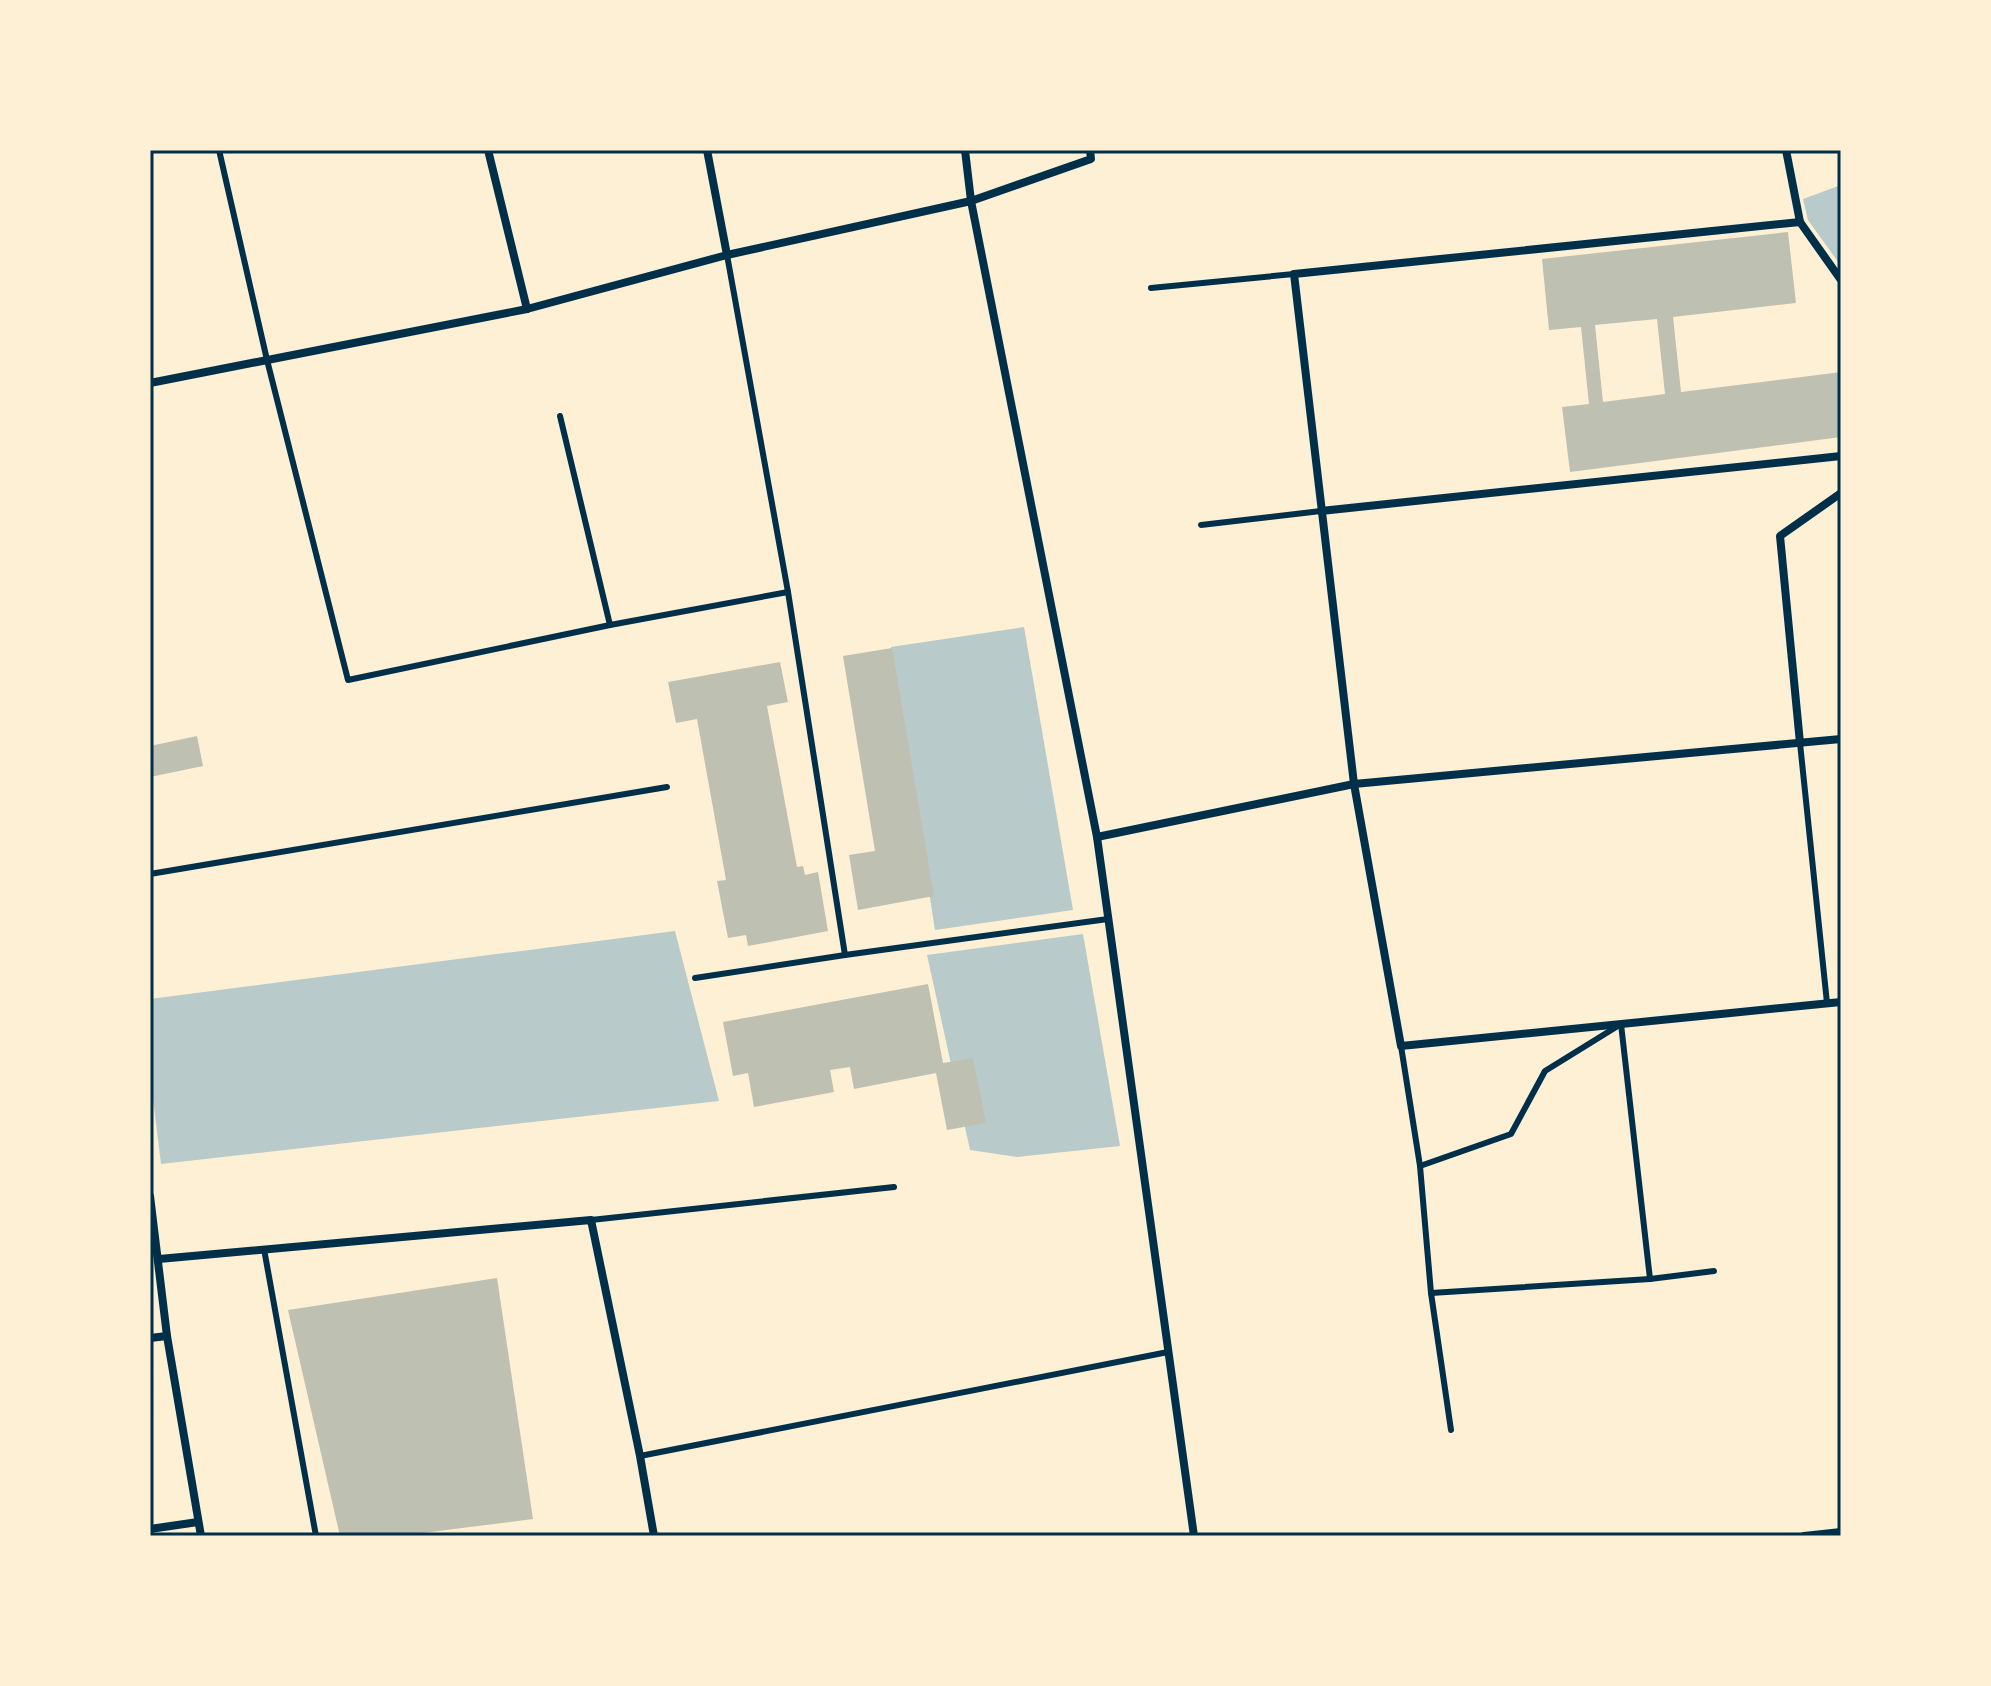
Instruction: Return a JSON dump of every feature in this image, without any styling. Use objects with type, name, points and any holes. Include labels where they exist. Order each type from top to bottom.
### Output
[{"type":"street","points":[[488,150],[527,309]]},
{"type":"street","points":[[707,150],[727,255]]},
{"type":"street","points":[[965,150],[971,201],[1097,837],[1194,1536]]},
{"type":"street","points":[[150,383],[527,309],[727,255],[971,201],[1091,159],[1090,150]]},
{"type":"street","points":[[1786,150],[1800,222],[1841,280]]},
{"type":"street","points":[[1800,222],[1294,274],[1354,784],[1401,1046],[1841,1002]]},
{"type":"street","points":[[1321,511],[1841,456]]},
{"type":"street","points":[[1800,743],[1780,536],[1841,493]]},
{"type":"street","points":[[1097,837],[1354,784],[1841,739]]},
{"type":"street","points":[[150,1196],[167,1336],[201,1536]]},
{"type":"street","points":[[159,1259],[591,1220],[654,1536]]},
{"type":"street","points":[[150,1338],[167,1336]]},
{"type":"street","points":[[150,1529],[198,1522]]},
{"type":"street","points":[[1804,1536],[1841,1532]]},
{"type":"lane","points":[[219,150],[267,360],[348,680],[610,625],[788,592]]},
{"type":"lane","points":[[727,255],[788,592],[845,955]]},
{"type":"lane","points":[[1151,288],[1294,274]]},
{"type":"lane","points":[[560,416],[610,625]]},
{"type":"lane","points":[[1201,525],[1321,511]]},
{"type":"lane","points":[[1800,743],[1827,1003]]},
{"type":"lane","points":[[150,874],[667,787]]},
{"type":"lane","points":[[695,978],[1108,919]]},
{"type":"lane","points":[[1420,1166],[1511,1134],[1545,1071],[1621,1024],[1650,1279]]},
{"type":"lane","points":[[1401,1046],[1420,1166],[1431,1293],[1451,1430]]},
{"type":"lane","points":[[591,1220],[894,1187]]},
{"type":"lane","points":[[264,1249],[316,1536]]},
{"type":"lane","points":[[1431,1293],[1650,1279],[1714,1271]]},
{"type":"lane","points":[[640,1456],[1168,1352]]},
{"type":"shaded area","points":[[1841,185],[1841,266],[1808,220],[1803,199]]},
{"type":"shaded area","points":[[1024,627],[1073,910],[935,930],[891,647]]},
{"type":"shaded area","points":[[675,931],[719,1101],[161,1164],[150,1074],[150,999]]},
{"type":"shaded area","points":[[1083,934],[1120,1146],[1017,1157],[970,1150],[927,955]]},
{"type":"building","points":[[1788,232],[1796,303],[1673,317],[1681,392],[1841,372],[1841,437],[1570,472],[1562,407],[1589,404],[1581,327],[1549,330],[1542,259]],"holes":[[[1657,319],[1665,394],[1603,402],[1595,325]]]},
{"type":"building","points":[[892,648],[934,896],[858,910],[849,855],[875,851],[843,656]]},
{"type":"building","points":[[780,662],[788,702],[767,706],[797,867],[803,866],[805,875],[818,872],[828,931],[748,946],[746,935],[728,938],[717,881],[726,880],[697,719],[676,723],[668,682]]},
{"type":"building","points":[[197,736],[203,766],[150,777],[150,746]]},
{"type":"building","points":[[928,984],[943,1063],[973,1058],[986,1123],[947,1130],[936,1073],[854,1089],[850,1067],[830,1070],[834,1092],[754,1107],[748,1073],[733,1076],[723,1022]]},
{"type":"building","points":[[497,1278],[533,1519],[399,1536],[340,1536],[288,1310]]}]
